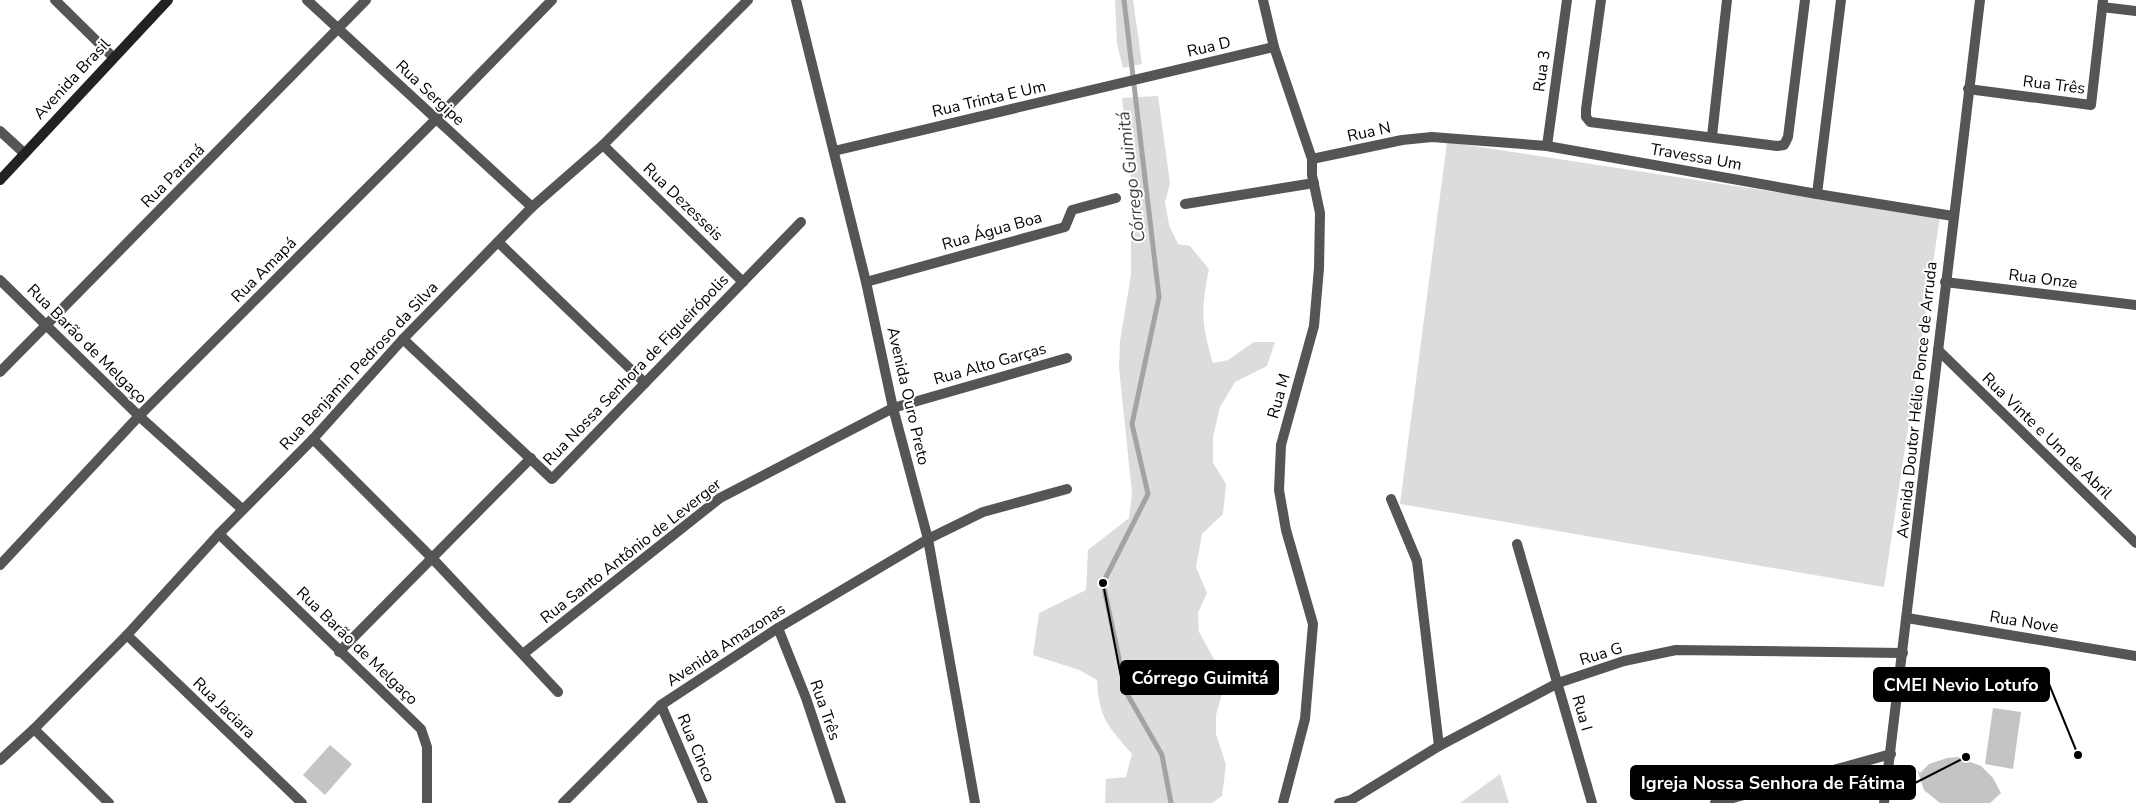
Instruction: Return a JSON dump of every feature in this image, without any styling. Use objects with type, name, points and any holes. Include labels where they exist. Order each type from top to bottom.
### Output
[{"type":"main road","name":"Avenida Brasil","points":[[0,180],[168,0]]},
{"type":"street","points":[[55,0],[113,57]]},
{"type":"street","name":"Rua Sergipe","points":[[308,0],[532,207]]},
{"type":"street","name":"Rua Paraná","points":[[0,372],[366,0]]},
{"type":"street","name":"Rua Amapá","points":[[0,564],[139,416],[436,119],[552,0]]},
{"type":"street","name":"Rua Benjamin Pedroso da Silva","points":[[0,760],[34,729],[126,635],[242,509],[312,439],[403,339],[532,207],[603,145],[748,0]]},
{"type":"street","name":"Avenida Ouro Preto","points":[[796,0],[866,282],[893,408],[928,539],[975,803]]},
{"type":"street","name":"Rua M","points":[[1263,0],[1274,47],[1312,159],[1314,183],[1320,213],[1320,268],[1314,326],[1281,445],[1280,490],[1286,530],[1313,624],[1305,719],[1283,803]]},
{"type":"street","name":"Rua 3","points":[[1547,146],[1567,0]]},
{"type":"street","points":[[1601,0],[1587,102],[1586,117],[1590,122],[1784,145],[1788,137],[1805,0]]},
{"type":"street","points":[[1712,136],[1727,0]]},
{"type":"street","points":[[1817,194],[1841,0]]},
{"type":"street","name":"Avenida Doutor Hélio Ponce de Arruda","points":[[1884,803],[1908,618],[1953,216],[1980,0]]},
{"type":"street","points":[[2102,4],[2136,11]]},
{"type":"street","name":"Rua Três","points":[[1968,89],[2091,105],[2102,4]]},
{"type":"street","name":"Rua D","points":[[1150,76],[1274,47]]},
{"type":"street","name":"Rua Trinta E Um","points":[[834,151],[1150,76]]},
{"type":"street","points":[[0,131],[24,153]]},
{"type":"street","name":"Travessa Um","points":[[1432,138],[1547,146],[1953,216]]},
{"type":"street","name":"Rua N","points":[[1312,159],[1402,140],[1432,138]]},
{"type":"street","name":"Rua Dezesseis","points":[[603,145],[743,282]]},
{"type":"street","points":[[1185,204],[1314,183]]},
{"type":"street","name":"Rua Água Boa","points":[[866,282],[1065,227],[1072,210],[1116,198]]},
{"type":"street","name":"Rua Nossa Senhora de Figueirópolis","points":[[403,339],[552,479],[801,222]]},
{"type":"street","points":[[498,242],[645,383]]},
{"type":"street","name":"Rua Barão de Melgaço","points":[[0,280],[139,416],[242,509]]},
{"type":"street","name":"Rua Onze","points":[[1946,282],[2136,305]]},
{"type":"street","name":"Rua Vinte e Um de Abril","points":[[1938,350],[2136,543]]},
{"type":"street","name":"Rua Alto Garças","points":[[893,408],[1067,358]]},
{"type":"street","name":"Rua Santo Antônio de Leverger","points":[[523,654],[720,498],[893,408]]},
{"type":"street","points":[[312,439],[432,558],[558,692]]},
{"type":"street","points":[[340,652],[531,458]]},
{"type":"street","name":"Avenida Amazonas","points":[[563,803],[661,705],[778,628],[928,539],[983,512],[1067,488]]},
{"type":"street","points":[[1391,499],[1417,561],[1438,746]]},
{"type":"street","name":"Rua Barão de Melgaço","points":[[219,534],[421,729],[427,747],[427,803]]},
{"type":"street","name":"Rua I","points":[[1517,544],[1592,803]]},
{"type":"street","name":"Rua Nove","points":[[1908,618],[2136,656]]},
{"type":"street","name":"Rua Três","points":[[778,628],[806,698],[841,803]]},
{"type":"street","name":"Rua Jaciara","points":[[126,635],[302,803]]},
{"type":"street","name":"Rua G","points":[[1339,803],[1351,800],[1438,746],[1558,683],[1624,661],[1676,650],[1903,653]]},
{"type":"street","name":"Rua Cinco","points":[[661,705],[703,803]]},
{"type":"street","points":[[34,729],[109,803]]},
{"type":"street","points":[[1715,803],[1752,799],[1891,754]]},
{"type":"shaded area","points":[[1115,0],[1133,0],[1142,64],[1123,68],[1117,44]]},
{"type":"shaded area","points":[[1158,96],[1170,183],[1165,202],[1169,225],[1178,244],[1190,246],[1209,269],[1203,316],[1213,363],[1228,360],[1254,342],[1275,342],[1267,366],[1235,382],[1220,407],[1213,437],[1213,463],[1226,484],[1223,514],[1202,534],[1196,567],[1207,593],[1198,613],[1199,632],[1220,670],[1222,694],[1216,715],[1216,734],[1226,765],[1222,796],[1212,803],[1105,803],[1106,779],[1126,777],[1132,754],[1106,721],[1100,704],[1097,680],[1079,670],[1033,655],[1039,613],[1086,590],[1088,550],[1129,518],[1132,493],[1119,368],[1120,341],[1131,275],[1131,228],[1134,205],[1122,98]]},
{"type":"shaded area","points":[[1447,142],[1940,217],[1884,587],[1400,504]]},
{"type":"shaded area","points":[[1500,774],[1509,803],[1460,803]]},
{"type":"building","points":[[1993,708],[2021,712],[2013,769],[1985,764]]},
{"type":"building","points":[[330,745],[352,764],[325,795],[303,775]]},
{"type":"building","points":[[1958,757],[1981,766],[1993,778],[2001,793],[1990,803],[1940,803],[1924,790],[1917,769],[1920,773],[1929,764],[1947,758]]},
{"type":"waterway","name":"Córrego Guimitá","points":[[1124,0],[1159,297],[1132,424],[1148,494],[1103,583],[1126,692],[1162,755],[1171,803]]},
{"type":"place","name":"Córrego Guimitá","points":[[1103,583]]},
{"type":"place","name":"CMEI Nevio Lotufo","points":[[2078,755]]},
{"type":"place","name":"Igreja Nossa Senhora de Fátima","points":[[1966,757]]}]
